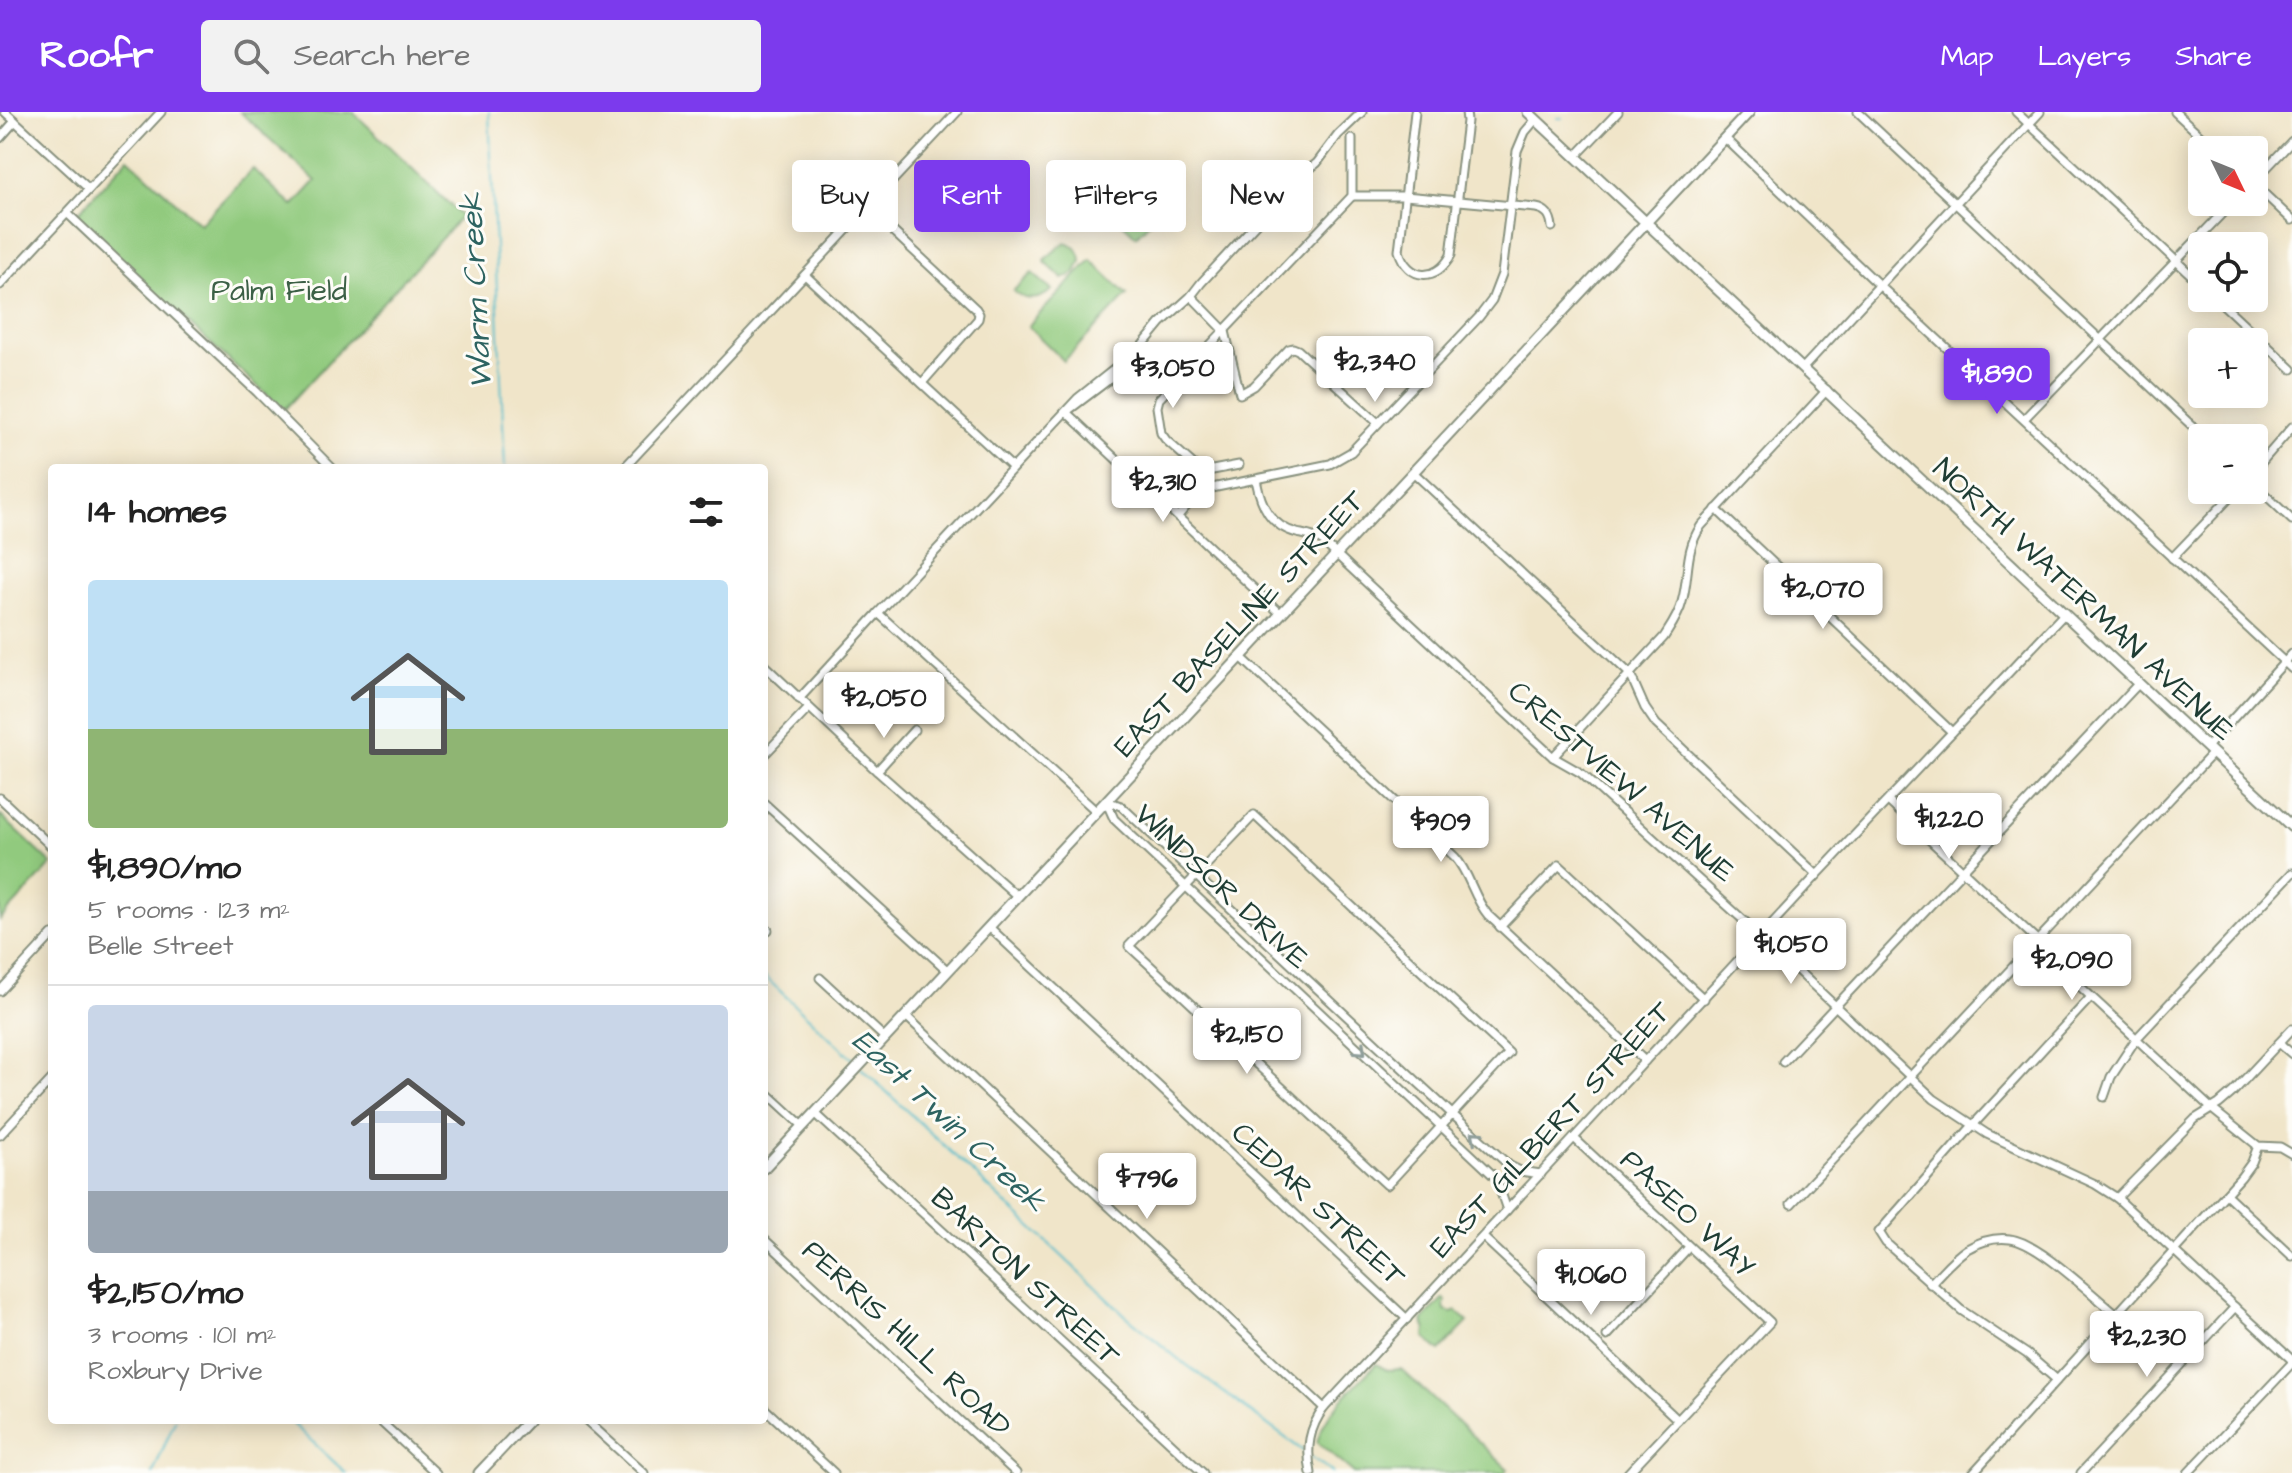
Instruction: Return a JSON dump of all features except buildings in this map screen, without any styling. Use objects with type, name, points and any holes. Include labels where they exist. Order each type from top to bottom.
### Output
[{"type":"main road","name":"EAST BASELINE STREET","points":[[768,1164],[1749,112]]},
{"type":"main road","name":"NORTH WATERMAN AVENUE","points":[[1532,116],[2292,827]]},
{"type":"main road","points":[[479,1473],[525,1424]]},
{"type":"street","points":[[5,112],[89,189]]},
{"type":"street","points":[[0,285],[161,112]]},
{"type":"street","points":[[898,176],[957,112]]},
{"type":"street","points":[[799,699],[1078,398],[1129,360],[1362,112]]},
{"type":"street","points":[[1415,112],[1399,247],[1408,268],[1424,275],[1440,270],[1450,259],[1466,112]]},
{"type":"street","points":[[1576,156],[1618,112]]},
{"type":"street","points":[[1858,112],[2190,424]]},
{"type":"street","points":[[2016,112],[2188,272]]},
{"type":"street","points":[[1803,368],[2040,112]]},
{"type":"street","points":[[2175,112],[2201,136]]},
{"type":"street","points":[[1178,516],[1198,493],[1207,489],[1330,464],[1351,452],[1479,317],[1492,300],[1502,274],[1520,141],[1532,116]]},
{"type":"street","points":[[0,138],[15,121]]},
{"type":"street","points":[[1725,138],[2292,669]]},
{"type":"street","points":[[1207,489],[1202,472],[1161,433],[1157,407],[1159,399],[1352,196],[1352,139]]},
{"type":"street","points":[[2268,168],[2292,141]]},
{"type":"street","points":[[1352,196],[1405,196],[1510,205],[1543,210],[1551,223]]},
{"type":"street","points":[[2268,197],[2292,220]]},
{"type":"street","points":[[67,213],[257,392],[328,464]]},
{"type":"street","points":[[2024,419],[2219,216]]},
{"type":"street","points":[[628,464],[845,232]]},
{"type":"street","points":[[895,232],[979,314],[978,319],[922,383]]},
{"type":"street","points":[[805,275],[1012,467]]},
{"type":"street","points":[[1191,296],[1225,331],[1240,394],[1254,386],[1293,348],[1378,423]]},
{"type":"street","points":[[2231,312],[2292,369]]},
{"type":"street","points":[[1553,757],[1664,637],[1683,599],[1686,565],[1694,537],[1701,526],[1827,390]]},
{"type":"street","points":[[1066,412],[1281,614]]},
{"type":"street","points":[[2268,455],[2292,427]]},
{"type":"street","points":[[1202,472],[1239,465]]},
{"type":"street","points":[[1413,472],[1630,674],[1656,724],[1817,875]]},
{"type":"street","name":"CRESTVIEW AVENUE","points":[[1256,480],[1260,501],[1280,526],[1314,537],[1336,554],[1553,757],[1596,786],[1947,1109],[1987,1134],[2095,1184],[2117,1198],[2292,1361]]},
{"type":"street","points":[[2268,497],[2292,520]]},
{"type":"street","points":[[2172,558],[2224,504]]},
{"type":"street","points":[[1716,509],[1952,732]]},
{"type":"street","points":[[878,613],[1096,811]]},
{"type":"street","name":"EAST GILBERT STREET","points":[[1311,1473],[1309,1441],[1315,1422],[1324,1408],[1817,875],[2065,613]]},
{"type":"street","points":[[1791,1204],[2037,940],[2210,750],[2292,654]]},
{"type":"street","points":[[1241,657],[1455,857],[1462,865],[1480,906],[1645,1061]]},
{"type":"street","points":[[768,669],[1017,896]]},
{"type":"street","points":[[1783,1062],[2139,683]]},
{"type":"street","points":[[768,751],[809,708]]},
{"type":"street","points":[[877,771],[914,730]]},
{"type":"street","points":[[0,798],[48,843]]},
{"type":"street","name":"WINDSOR DRIVE","points":[[1106,801],[1121,806],[1510,1166],[1541,1174]]},
{"type":"street","name":"WINDSOR DRIVE","points":[[1106,801],[1114,819],[1496,1178],[1507,1210]]},
{"type":"street","points":[[1888,801],[2037,940],[2042,951],[2090,998],[2212,1109],[2258,1146],[2280,1147],[2292,1154]]},
{"type":"street","points":[[768,807],[948,971]]},
{"type":"street","points":[[1254,815],[1509,1053],[1387,1185],[1129,946],[1197,876],[1254,815]]},
{"type":"street","points":[[1500,927],[1559,865],[1704,999]]},
{"type":"street","points":[[2104,1097],[2111,1077],[2136,1039],[2292,873]]},
{"type":"street","name":"CEDAR STREET","points":[[989,927],[1407,1319]]},
{"type":"street","points":[[0,991],[48,939]]},
{"type":"street","points":[[820,978],[885,1038]]},
{"type":"street","points":[[1311,1003],[1321,992]]},
{"type":"street","points":[[2057,1380],[2027,1354],[1961,1310],[1886,1243],[1879,1232],[2090,998]]},
{"type":"street","points":[[906,1016],[1324,1408]]},
{"type":"street","points":[[2117,1198],[2188,1126],[2233,1092],[2292,1029]]},
{"type":"street","points":[[2279,1043],[2292,1054]]},
{"type":"street","points":[[0,1135],[48,1083]]},
{"type":"street","points":[[768,1094],[803,1126]]},
{"type":"street","name":"BARTON STREET","points":[[815,1113],[1203,1473]]},
{"type":"street","name":"PASEO WAY","points":[[1574,1138],[1770,1322],[1678,1420]]},
{"type":"street","points":[[1973,1473],[2226,1194],[2252,1162],[2258,1146]]},
{"type":"street","points":[[2226,1194],[2292,1256]]},
{"type":"street","points":[[1483,1237],[1678,1420],[1628,1473]]},
{"type":"street","points":[[1930,1284],[1967,1250],[1980,1243],[2010,1239],[2042,1254],[2117,1315]]},
{"type":"street","name":"PERRIS HILL ROAD","points":[[768,1243],[1016,1473]]},
{"type":"street","points":[[1607,1336],[1689,1247]]},
{"type":"street","points":[[2081,1473],[2235,1307]]},
{"type":"street","points":[[2188,1473],[2292,1361]]},
{"type":"street","points":[[768,1412],[834,1473]]},
{"type":"street","points":[[383,1424],[436,1473]]},
{"type":"street","points":[[590,1424],[644,1473]]},
{"type":"green space","name":"Palm Field","points":[[240,112],[353,112],[462,216],[284,410],[73,218],[128,158],[200,224],[253,169],[293,206],[316,181]]},
{"type":"green space","points":[[1065,242],[1077,249],[1081,262],[1075,273],[1063,279],[1045,259]]},
{"type":"green space","points":[[1091,260],[1127,295],[1064,361],[1028,326]]},
{"type":"green space","points":[[1032,273],[1052,290],[1032,299],[1013,291]]},
{"type":"green space","points":[[0,815],[48,860],[48,868],[0,920]]},
{"type":"green space","points":[[1443,1298],[1445,1311],[1456,1311],[1468,1322],[1440,1351],[1425,1338],[1422,1321]]},
{"type":"green space","points":[[1376,1364],[1387,1370],[1401,1369],[1508,1469],[1504,1473],[1354,1473],[1317,1442],[1334,1409]]},
{"type":"waterway","name":"Warm Creek","points":[[489,112],[505,464]]},
{"type":"waterway","name":"East Twin Creek","points":[[768,980],[857,1063]]},
{"type":"waterway","name":"East Twin Creek","points":[[861,1068],[1124,1314],[1176,1357],[1306,1453]]},
{"type":"waterway","name":"Warm Creek","points":[[153,1473],[173,1424]]},
{"type":"waterway","points":[[293,1424],[346,1473]]},
{"type":"waterway","name":"East Twin Creek","points":[[1311,1457],[1333,1473]]}]
